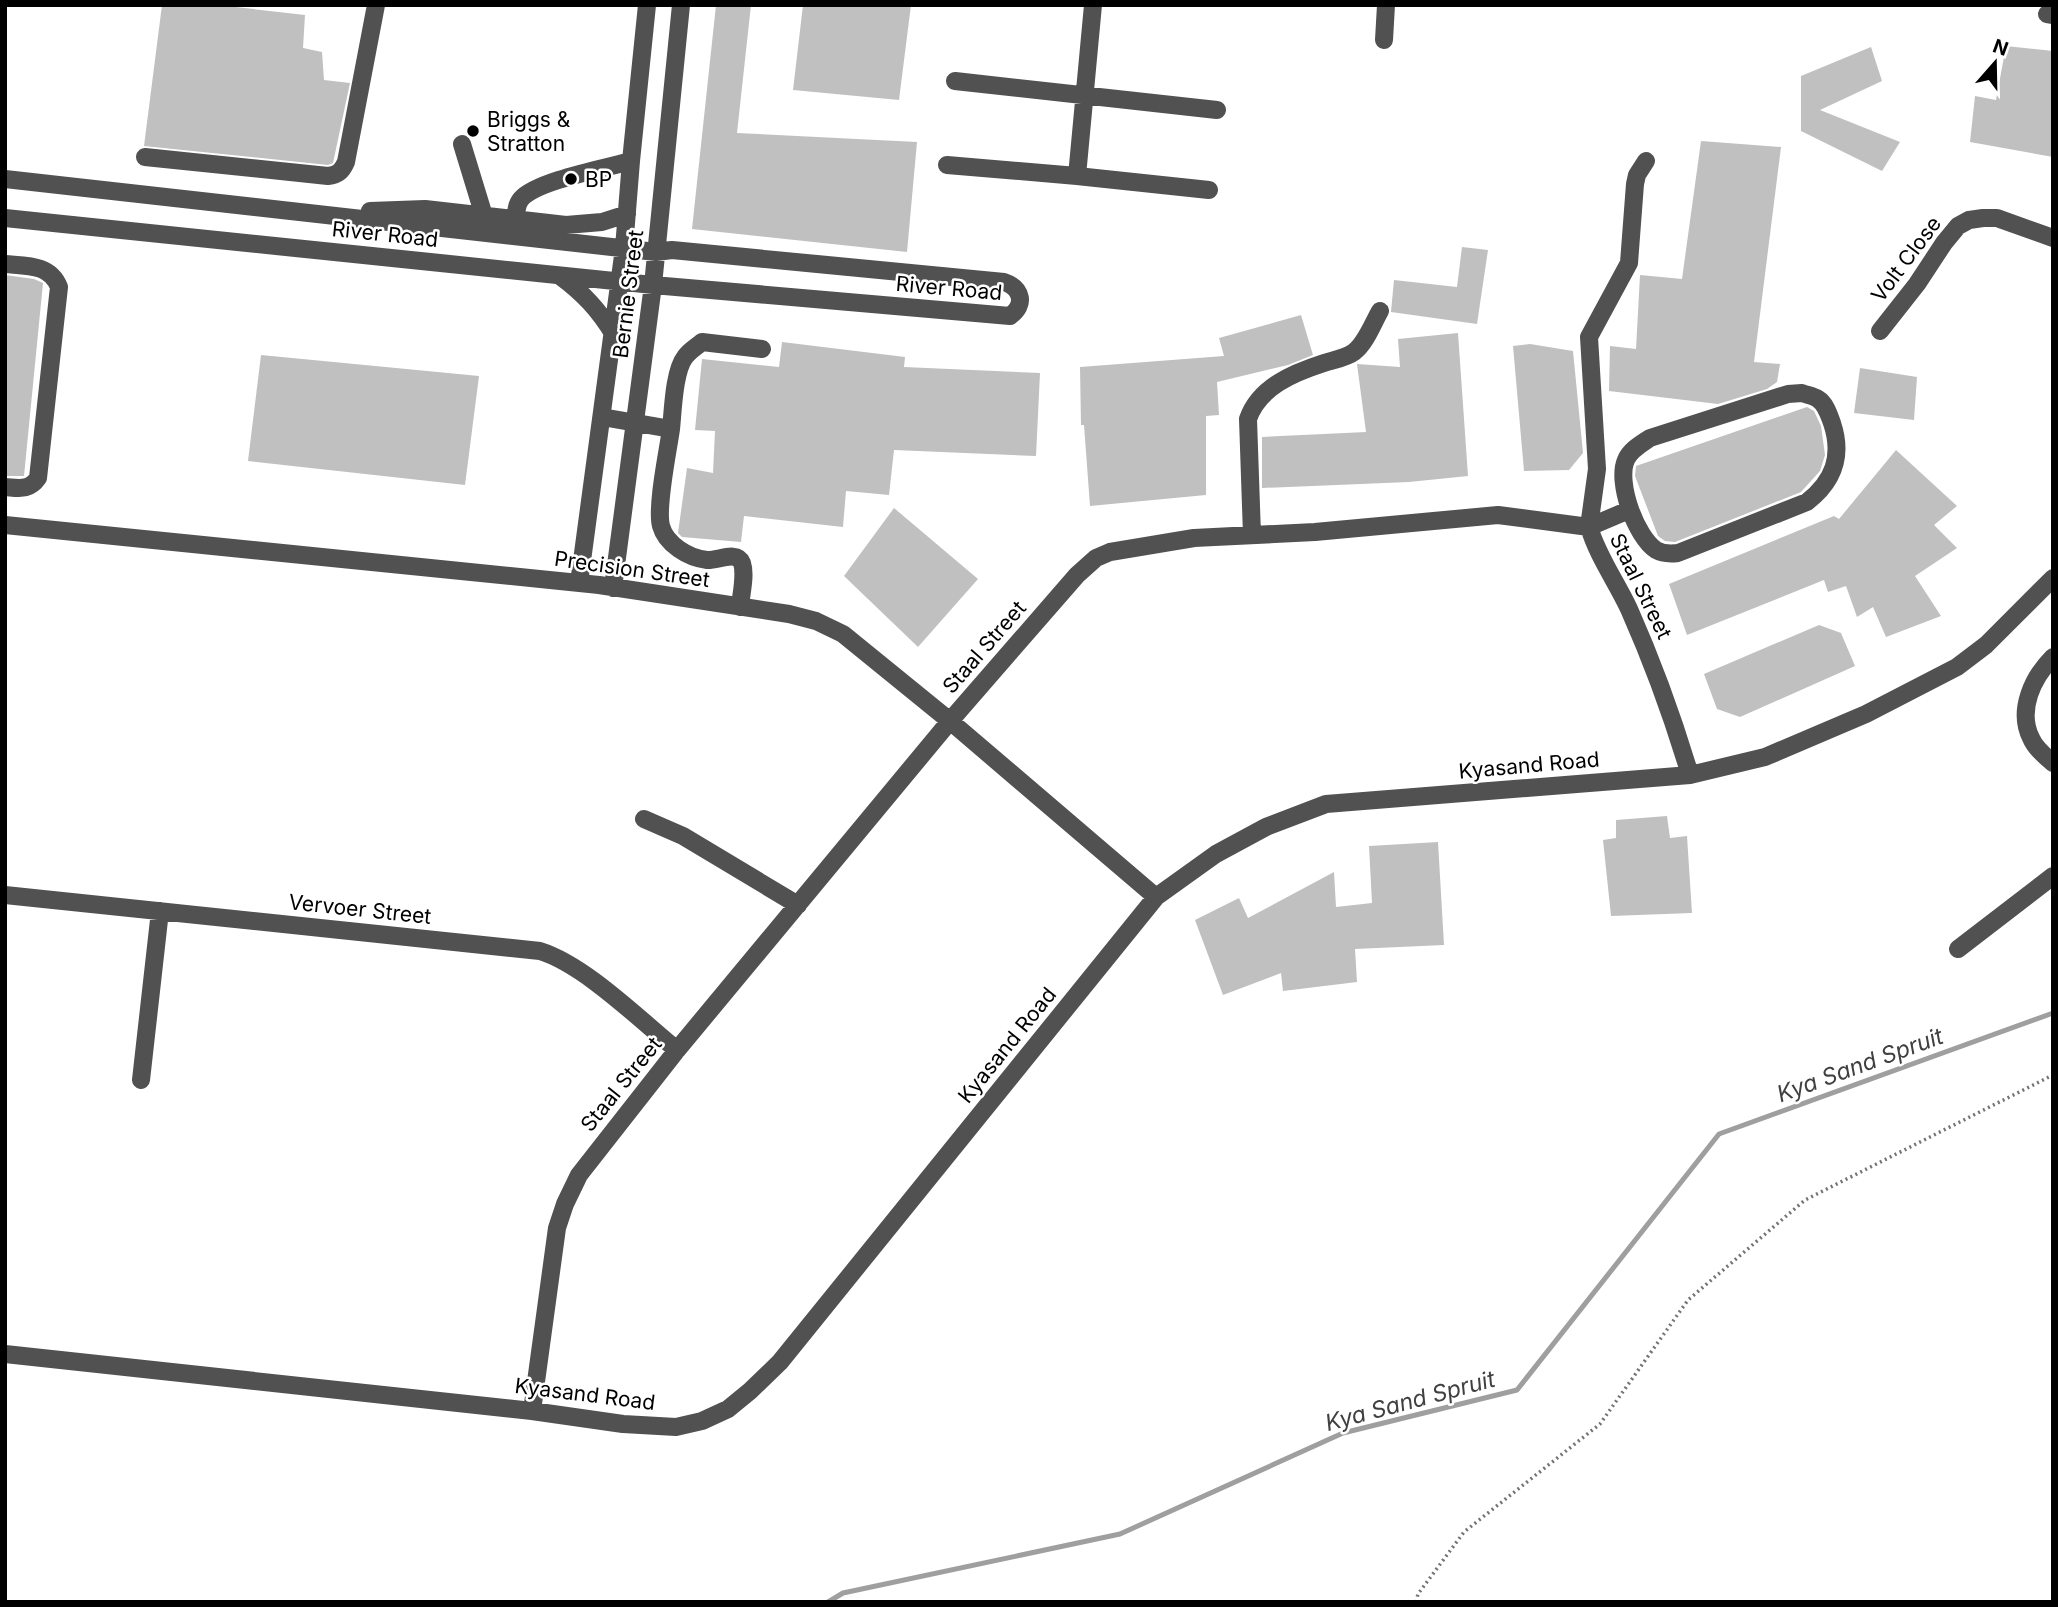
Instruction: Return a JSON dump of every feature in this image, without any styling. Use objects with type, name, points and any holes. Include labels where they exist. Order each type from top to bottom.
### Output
[{"type":"street","name":"Bernie Street","points":[[579,583],[614,335],[647,5]]},
{"type":"street","name":"Bernie Street","points":[[613,587],[653,285],[681,5]]},
{"type":"street","points":[[1077,176],[1093,5]]},
{"type":"street","points":[[1384,40],[1386,5]]},
{"type":"street","points":[[145,157],[336,175],[346,162],[376,8]]},
{"type":"street","points":[[956,80],[1217,110]]},
{"type":"street","points":[[462,144],[484,216]]},
{"type":"street","points":[[516,220],[516,209],[520,200],[543,185],[631,161]]},
{"type":"street","points":[[1589,527],[1597,469],[1589,337],[1629,262],[1635,184],[1646,161]]},
{"type":"street","points":[[947,165],[1209,190]]},
{"type":"street","name":"River Road","points":[[5,179],[656,252],[672,250],[1004,282],[1017,289],[1020,301],[1019,308],[1010,316],[620,282],[5,218]]},
{"type":"street","points":[[342,215],[395,208],[584,225],[627,214]]},
{"type":"street","name":"Volt Close","points":[[1880,331],[1958,226],[1983,218],[1997,218],[2053,238]]},
{"type":"street","points":[[5,264],[44,269],[55,278],[59,287],[37,478],[33,485],[24,489],[5,487]]},
{"type":"street","points":[[557,274],[581,291],[614,335]]},
{"type":"street","points":[[1252,535],[1248,419],[1251,409],[1259,398],[1283,379],[1304,369],[1351,354],[1359,347],[1380,311]]},
{"type":"street","points":[[740,607],[742,562],[730,556],[707,560],[678,549],[663,532],[660,513],[679,368],[684,358],[702,342],[762,349]]},
{"type":"street","points":[[1802,393],[1818,399],[1828,411],[1838,440],[1837,455],[1831,475],[1821,491],[1807,502],[1678,553],[1665,554],[1644,539],[1629,510],[1623,472],[1626,460],[1634,449],[1650,438],[1788,394],[1802,393]]},
{"type":"street","points":[[603,417],[671,429]]},
{"type":"street","points":[[1589,527],[1629,510]]},
{"type":"street","name":"Staal Street","points":[[532,1411],[552,1258],[565,1204],[579,1175],[677,1051],[950,721],[1077,575],[1097,558],[1110,552],[1143,545],[1194,538],[1315,532],[1498,515],[1589,527],[1595,545],[1627,604],[1647,649],[1670,709],[1690,775]]},
{"type":"street","name":"Precision Street","points":[[5,525],[613,587],[789,614],[816,621],[843,634],[950,721],[1156,897]]},
{"type":"street","name":"Kyasand Road","points":[[5,1354],[532,1411],[623,1424],[676,1427],[702,1421],[728,1409],[780,1362],[1156,897],[1216,854],[1266,827],[1326,804],[1690,775],[1765,757],[1866,714],[1957,667],[1986,646],[2052,579]]},
{"type":"street","points":[[2053,657],[2031,685],[2027,717],[2033,743],[2053,763]]},
{"type":"street","points":[[644,819],[683,836],[798,905]]},
{"type":"street","points":[[1958,949],[2053,876]]},
{"type":"street","name":"Vervoer Street","points":[[5,895],[540,951],[577,969],[677,1051]]},
{"type":"street","points":[[141,1080],[160,911]]},
{"type":"path","points":[[1416,1602],[1418,1594],[1464,1532],[1600,1424],[1688,1300],[1805,1200],[2053,1075]]},
{"type":"building","points":[[162,5],[218,5],[305,15],[303,48],[322,52],[324,80],[350,83],[333,163],[328,165],[144,146]]},
{"type":"building","points":[[716,5],[751,5],[737,133],[917,142],[907,252],[692,229]]},
{"type":"building","points":[[803,5],[911,5],[899,100],[793,90]]},
{"type":"building","points":[[2006,46],[2053,51],[2053,157],[1970,142],[1975,96],[1996,100]]},
{"type":"building","points":[[1871,47],[1882,81],[1820,110],[1900,142],[1882,171],[1801,131],[1801,76]]},
{"type":"building","points":[[1701,141],[1781,147],[1754,362],[1780,364],[1777,382],[1767,389],[1718,404],[1609,391],[1610,346],[1636,349],[1640,275],[1682,279]]},
{"type":"building","points":[[1462,247],[1488,250],[1477,324],[1391,312],[1394,280],[1457,287]]},
{"type":"building","points":[[5,275],[43,283],[24,476],[5,476]]},
{"type":"building","points":[[1301,315],[1313,355],[1288,365],[1217,382],[1219,415],[1206,416],[1206,495],[1090,506],[1084,425],[1081,425],[1080,367],[1224,356],[1219,338]]},
{"type":"building","points":[[1458,333],[1468,476],[1409,482],[1262,488],[1262,437],[1366,432],[1357,364],[1400,367],[1398,339]]},
{"type":"building","points":[[782,342],[905,357],[904,367],[1040,373],[1036,456],[894,450],[889,495],[846,491],[843,527],[744,516],[741,542],[682,537],[678,533],[687,468],[713,473],[715,431],[695,430],[702,359],[779,367]]},
{"type":"building","points":[[1530,344],[1573,351],[1583,453],[1569,470],[1524,471],[1513,346]]},
{"type":"building","points":[[261,355],[479,376],[465,485],[248,461]]},
{"type":"building","points":[[1860,368],[1917,377],[1914,420],[1854,413]]},
{"type":"building","points":[[1807,407],[1814,411],[1821,426],[1825,455],[1820,471],[1801,492],[1675,542],[1665,541],[1658,536],[1635,476],[1636,466]]},
{"type":"building","points":[[1896,450],[1957,506],[1934,525],[1957,548],[1915,576],[1941,616],[1886,637],[1873,607],[1857,617],[1846,586],[1828,592],[1824,580],[1687,635],[1669,584],[1834,516],[1839,519]]},
{"type":"building","points":[[894,508],[978,579],[918,647],[844,576]]},
{"type":"building","points":[[1819,625],[1841,633],[1855,666],[1740,717],[1717,709],[1704,674]]},
{"type":"building","points":[[1667,816],[1670,838],[1687,836],[1692,913],[1611,916],[1603,840],[1616,838],[1616,820]]},
{"type":"building","points":[[1438,842],[1444,945],[1355,949],[1357,982],[1283,991],[1281,973],[1223,995],[1195,920],[1239,898],[1248,918],[1334,872],[1336,907],[1372,903],[1369,846]]},
{"type":"waterway","name":"Kya Sand Spruit","points":[[828,1602],[843,1593],[1120,1534],[1343,1433],[1517,1390],[1719,1134],[2053,1013]]},
{"type":"place","name":"Briggs & Stratton","points":[[473,131]]},
{"type":"place","name":"BP","points":[[571,179]]}]
